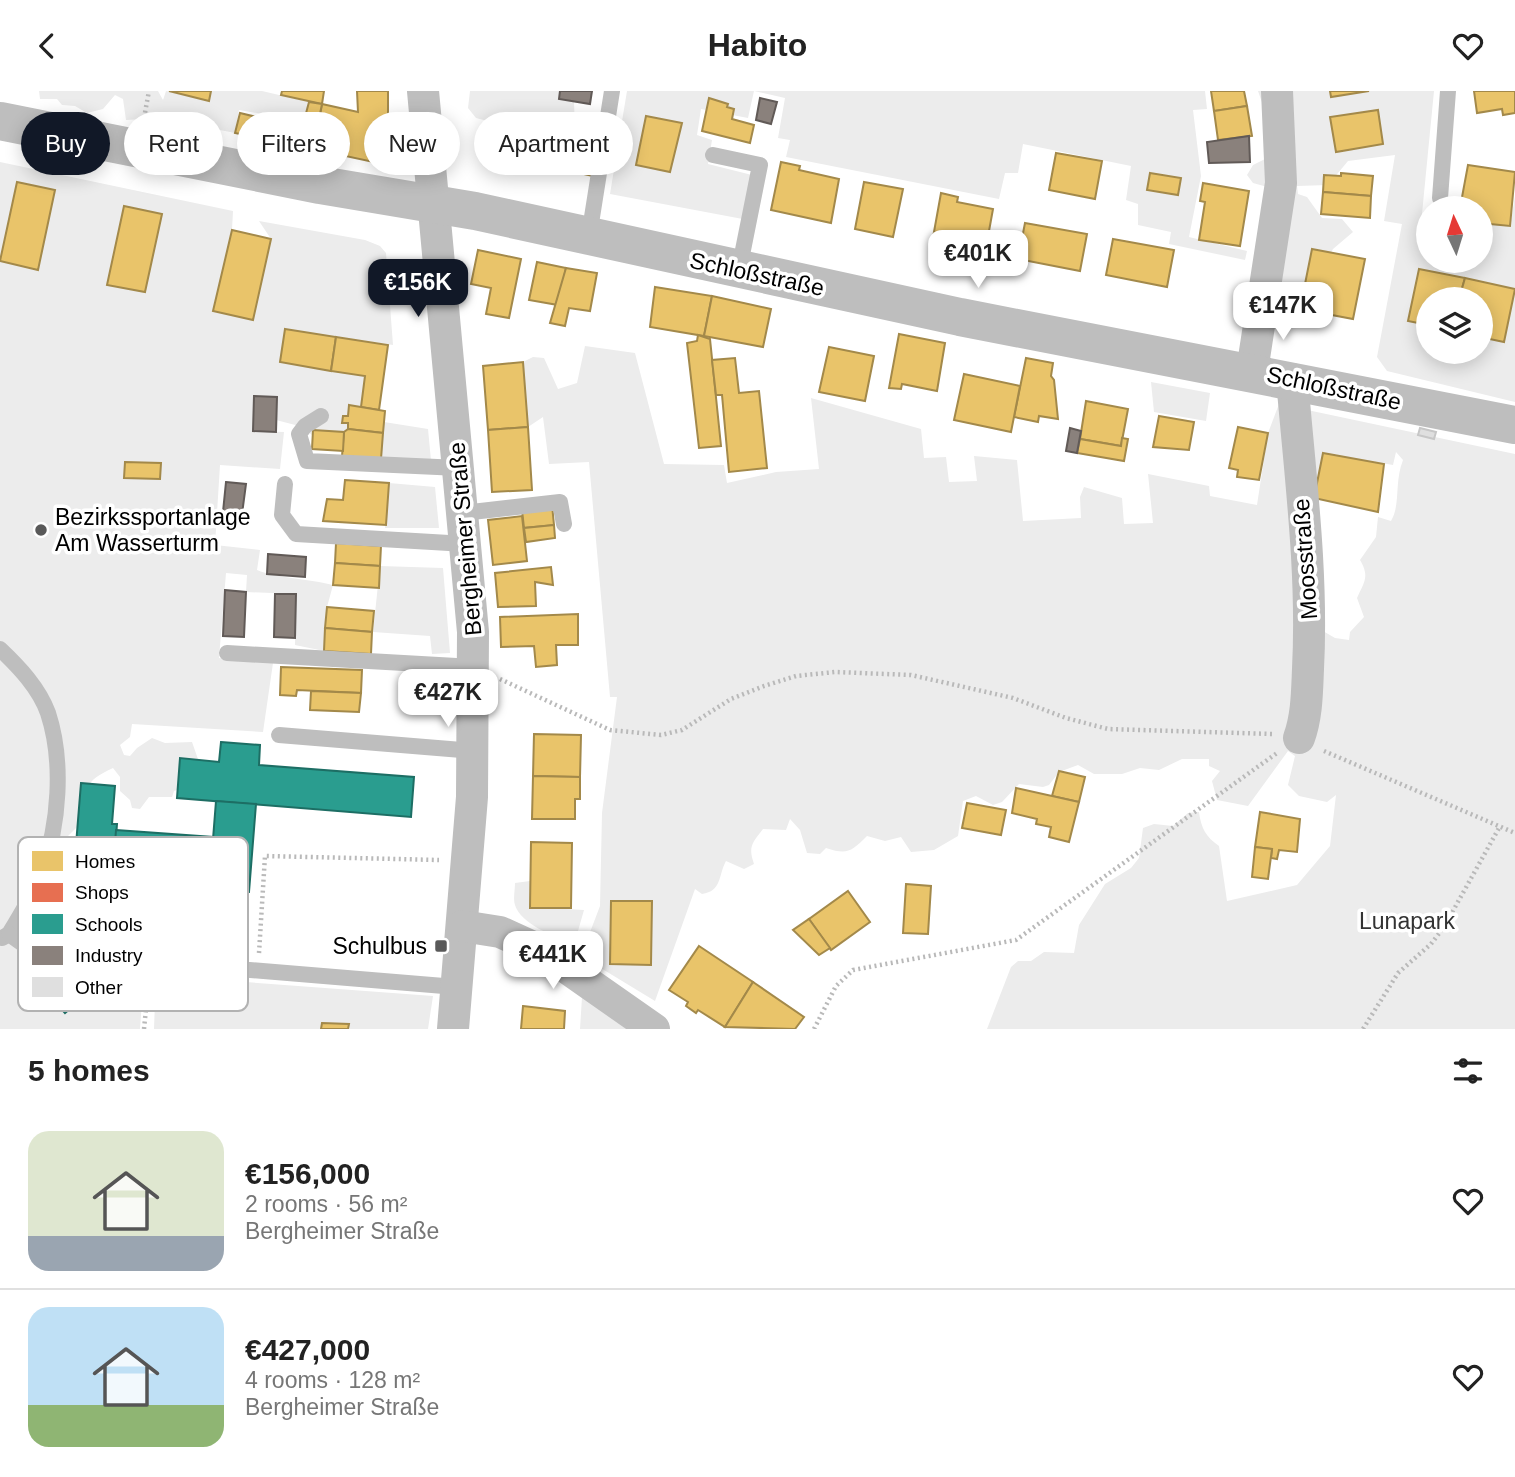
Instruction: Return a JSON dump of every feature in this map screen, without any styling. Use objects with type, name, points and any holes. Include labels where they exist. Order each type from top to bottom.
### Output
[{"type":"street","name":"Bergheimer Straße","points":[[423,91],[466,544],[474,674],[474,751],[453,1029]]},
{"type":"street","points":[[1251,372],[1281,183],[1277,91]]},
{"type":"street","name":"Schloßstraße","points":[[0,121],[307,183],[432,203],[960,317],[1292,379],[1515,425]]},
{"type":"street","name":"Moosstraße","points":[[1292,379],[1311,619],[1307,698],[1304,725],[1298,738]]},
{"type":"street","points":[[462,926],[500,932],[544,953],[654,1029]]},
{"type":"lane","points":[[589,236],[612,91]]},
{"type":"lane","points":[[1440,196],[1448,91]]},
{"type":"lane","points":[[713,155],[760,165],[738,270]]},
{"type":"lane","points":[[321,416],[305,426],[299,434],[307,461],[459,468]]},
{"type":"lane","points":[[285,484],[282,515],[296,534],[466,544]]},
{"type":"lane","points":[[463,513],[560,502],[564,524]]},
{"type":"lane","points":[[0,649],[34,688],[47,712],[57,768],[50,837]]},
{"type":"lane","points":[[227,653],[474,674]]},
{"type":"lane","points":[[279,735],[474,751]]},
{"type":"lane","points":[[4,937],[18,917]]},
{"type":"lane","points":[[248,971],[456,987]]},
{"type":"path","points":[[474,674],[502,679],[610,730],[661,735],[682,730],[731,699],[796,676],[835,672],[911,675],[1013,698],[1066,718],[1108,729],[1252,732],[1298,738],[1515,834]]},
{"type":"path","points":[[814,1029],[843,976],[868,967],[1016,940],[1298,738]]},
{"type":"path","points":[[1363,1029],[1398,973],[1431,944],[1444,927],[1499,828]]},
{"type":"path","points":[[258,972],[265,856],[424,862]]},
{"type":"path","points":[[144,1029],[146,1011]]},
{"type":"green space","points":[[39,91],[158,91],[163,100],[166,91],[209,101],[211,91],[262,91],[309,102],[305,112],[239,110],[235,133],[223,131],[223,112],[125,112],[123,99],[115,95],[103,109],[85,112],[75,106],[62,105],[57,99],[40,99]]},
{"type":"green space","points":[[470,91],[560,91],[560,99],[574,101],[574,112],[474,112],[474,116],[468,108]]},
{"type":"green space","points":[[627,91],[754,91],[748,118],[701,109],[697,135],[712,140],[708,164],[756,176],[748,220],[610,194],[613,175],[633,175],[633,112],[624,112]]},
{"type":"green space","points":[[754,91],[1205,91],[1207,109],[1193,110],[1201,176],[1189,237],[1247,251],[1245,260],[1169,244],[1171,232],[1138,225],[1138,204],[1126,200],[1131,166],[1023,144],[1018,173],[1005,173],[999,199],[786,157],[790,140],[778,138],[785,98]]},
{"type":"green space","points":[[1258,91],[1434,91],[1424,196],[1416,196],[1416,273],[1493,273],[1493,224],[1510,226],[1515,196],[1515,402],[1387,371],[1377,357],[1402,224],[1384,221],[1395,155],[1348,161],[1328,185],[1297,186],[1298,194],[1307,197],[1322,218],[1342,219],[1353,232],[1333,249],[1316,281],[1289,296],[1279,293],[1271,188],[1253,183],[1247,175],[1253,165],[1265,159],[1264,108]]},
{"type":"green space","points":[[0,162],[21,166],[21,175],[62,175],[233,211],[232,230],[213,310],[253,319],[271,239],[259,221],[365,240],[380,246],[386,253],[393,345],[285,329],[280,362],[365,376],[361,407],[349,405],[348,416],[343,416],[341,422],[348,423],[347,432],[313,430],[313,436],[303,427],[276,420],[254,396],[253,431],[284,432],[280,469],[220,465],[215,545],[260,550],[257,570],[265,573],[333,585],[327,607],[324,651],[295,645],[296,594],[246,592],[247,575],[226,573],[219,658],[273,663],[263,732],[132,724],[130,737],[120,745],[124,755],[130,756],[152,738],[165,743],[192,742],[199,762],[183,788],[174,791],[172,797],[149,797],[140,809],[132,808],[130,800],[120,791],[120,777],[113,768],[91,782],[86,793],[84,820],[68,837],[18,837],[18,1011],[141,1011],[140,1029],[0,1029]]},
{"type":"green space","name":"Lunapark","points":[[585,346],[635,353],[664,464],[724,465],[727,483],[776,472],[819,469],[811,398],[921,429],[924,458],[946,457],[949,482],[977,481],[974,456],[1017,460],[1023,521],[1081,518],[1080,497],[1084,487],[1122,498],[1124,524],[1153,523],[1148,474],[1209,486],[1210,496],[1257,505],[1268,433],[1279,404],[1515,454],[1515,1029],[987,1029],[1011,967],[1018,961],[1031,961],[1044,952],[1074,953],[1079,925],[1105,884],[1131,868],[1139,858],[1143,828],[1154,824],[1173,826],[1188,813],[1199,812],[1205,832],[1219,846],[1227,901],[1297,885],[1330,846],[1336,795],[1327,802],[1299,796],[1288,785],[1295,756],[1288,751],[1248,806],[1217,800],[1212,781],[1220,771],[1209,766],[1209,759],[1182,759],[1159,770],[1140,768],[1122,774],[1094,774],[1078,765],[1059,772],[1049,785],[1043,787],[1019,784],[1002,802],[993,805],[976,796],[963,801],[958,836],[934,850],[911,852],[901,837],[885,841],[867,836],[848,851],[826,848],[820,854],[807,853],[800,830],[790,819],[786,830],[763,829],[752,845],[754,864],[744,869],[726,861],[719,882],[713,890],[702,894],[695,889],[655,1001],[581,956],[600,906],[602,813],[617,697],[610,697],[589,462],[549,464],[543,417],[528,427],[523,362],[533,357],[544,358],[558,389],[577,383]],"holes":[[[1396,452],[1403,460],[1391,521],[1378,517],[1376,537],[1360,560],[1365,575],[1357,598],[1364,617],[1350,632],[1349,640],[1335,638],[1323,631],[1314,498],[1323,453],[1393,465]]]},
{"type":"green space","points":[[1151,382],[1210,393],[1206,421],[1154,412]]},
{"type":"green space","points":[[384,422],[428,429],[431,461],[381,459]]},
{"type":"green space","points":[[389,483],[435,487],[439,528],[385,528]]},
{"type":"green space","points":[[380,566],[443,568],[450,653],[432,654],[430,636],[373,632]]},
{"type":"green space","points":[[530,881],[530,907],[584,910],[578,931],[571,942],[539,929],[518,912],[514,903],[515,883]]},
{"type":"green space","points":[[248,982],[433,996],[428,1029],[154,1029],[155,1011],[248,1011]]},
{"type":"green space","points":[[582,997],[629,1029],[580,1029]]},
{"type":"building: Homes","points":[[169,91],[211,91],[209,101]]},
{"type":"building: Homes","points":[[282,91],[324,91],[322,104],[281,95]]},
{"type":"building: Homes","points":[[357,91],[388,91],[388,112],[364,112],[364,160],[350,157],[350,112],[320,112],[322,104],[358,112]]},
{"type":"building: Homes","points":[[1211,91],[1244,91],[1247,106],[1214,111]]},
{"type":"building: Homes","points":[[1330,91],[1369,91],[1331,97]]},
{"type":"building: Homes","points":[[1474,91],[1515,91],[1515,113],[1503,115],[1502,109],[1477,113]]},
{"type":"building: Homes","points":[[709,98],[728,104],[727,107],[734,109],[732,119],[754,125],[750,143],[702,131]]},
{"type":"building: Homes","points":[[309,102],[322,104],[320,112],[306,112]]},
{"type":"building: Homes","points":[[1247,106],[1252,136],[1218,140],[1214,111]]},
{"type":"building: Homes","points":[[1378,110],[1383,144],[1336,152],[1330,117]]},
{"type":"building: Homes","points":[[646,116],[682,123],[670,172],[636,165]]},
{"type":"building: Homes","points":[[1056,153],[1102,161],[1095,199],[1049,190]]},
{"type":"building: Homes","points":[[781,162],[800,166],[799,170],[839,179],[831,223],[771,210]]},
{"type":"building: Homes","points":[[1468,165],[1515,172],[1510,226],[1493,224],[1493,196],[1462,196]]},
{"type":"building: Homes","points":[[1150,173],[1181,178],[1178,195],[1147,190]]},
{"type":"building: Homes","points":[[1341,173],[1373,176],[1371,196],[1323,192],[1324,175],[1341,176]]},
{"type":"building: Homes","points":[[17,182],[55,190],[38,270],[0,261]]},
{"type":"building: Homes","points":[[864,182],[903,189],[893,237],[855,229]]},
{"type":"building: Homes","points":[[1203,183],[1249,191],[1240,246],[1199,240],[1205,202],[1200,201]]},
{"type":"building: Homes","points":[[1323,192],[1371,196],[1370,218],[1321,214]]},
{"type":"building: Homes","points":[[941,193],[958,197],[957,202],[993,209],[985,253],[932,243]]},
{"type":"building: Homes","points":[[124,206],[162,214],[145,292],[107,285]]},
{"type":"building: Homes","points":[[1025,223],[1087,234],[1080,271],[1018,259]]},
{"type":"building: Homes","points":[[232,230],[271,239],[253,320],[213,311]]},
{"type":"building: Homes","points":[[1113,239],[1174,250],[1167,287],[1106,275]]},
{"type":"building: Homes","points":[[1312,249],[1365,259],[1353,319],[1300,309]]},
{"type":"building: Homes","points":[[478,250],[521,259],[509,318],[486,314],[491,288],[471,284]]},
{"type":"building: Homes","points":[[537,262],[566,268],[558,305],[529,300]]},
{"type":"building: Homes","points":[[566,268],[597,273],[590,311],[569,308],[565,326],[550,323]]},
{"type":"building: Homes","points":[[1418,273],[1439,273],[1465,278],[1462,287],[1416,287],[1416,323],[1408,321]]},
{"type":"building: Homes","points":[[1465,278],[1515,289],[1504,342],[1493,340],[1493,287],[1462,287]]},
{"type":"building: Homes","points":[[655,287],[712,296],[704,336],[650,327]]},
{"type":"building: Homes","points":[[712,296],[771,309],[763,347],[704,336]]},
{"type":"building: Homes","points":[[285,329],[336,337],[331,371],[280,362]]},
{"type":"building: Homes","points":[[899,334],[945,343],[937,391],[902,384],[901,389],[889,388]]},
{"type":"building: Homes","points":[[698,335],[710,339],[721,446],[699,448],[687,343],[697,341]]},
{"type":"building: Homes","points":[[336,337],[388,345],[379,410],[361,407],[365,376],[331,371]]},
{"type":"building: Homes","points":[[829,347],[874,356],[865,401],[819,392]]},
{"type":"building: Homes","points":[[735,358],[739,393],[759,391],[767,468],[729,472],[722,395],[716,395],[712,360]]},
{"type":"building: Homes","points":[[1026,358],[1053,363],[1051,376],[1054,380],[1058,419],[1039,416],[1038,422],[1014,417]]},
{"type":"building: Homes","points":[[523,362],[528,427],[488,430],[483,366]]},
{"type":"building: Homes","points":[[964,374],[1020,386],[1011,432],[954,420]]},
{"type":"building: Homes","points":[[1086,401],[1128,409],[1121,446],[1080,439]]},
{"type":"building: Homes","points":[[349,405],[385,411],[383,433],[348,429],[348,423],[342,423],[343,416],[348,416]]},
{"type":"building: Homes","points":[[1159,416],[1194,422],[1189,450],[1153,447]]},
{"type":"building: Homes","points":[[528,427],[532,490],[492,492],[488,430]]},
{"type":"building: Homes","points":[[1238,427],[1268,433],[1259,480],[1237,477],[1238,470],[1229,468]]},
{"type":"building: Homes","points":[[348,429],[383,433],[381,459],[342,456],[344,432]]},
{"type":"building: Homes","points":[[313,430],[344,432],[343,451],[312,449]]},
{"type":"building: Homes","points":[[1122,438],[1128,439],[1124,461],[1077,453],[1080,439],[1121,446]]},
{"type":"building: Homes","points":[[1323,453],[1384,464],[1378,512],[1314,498]]},
{"type":"building: Homes","points":[[125,462],[161,463],[160,479],[124,478]]},
{"type":"building: Homes","points":[[345,480],[389,483],[386,525],[323,521],[327,499],[343,500]]},
{"type":"building: Homes","points":[[552,505],[554,525],[524,528],[522,510]]},
{"type":"building: Homes","points":[[522,516],[527,561],[493,565],[488,520]]},
{"type":"building: Homes","points":[[554,525],[555,538],[526,542],[524,528]]},
{"type":"building: Homes","points":[[336,543],[381,546],[380,566],[335,563]]},
{"type":"building: Homes","points":[[335,563],[380,566],[379,588],[333,585]]},
{"type":"building: Homes","points":[[551,567],[553,585],[535,582],[536,606],[498,607],[495,573]]},
{"type":"building: Homes","points":[[327,607],[374,611],[372,632],[325,628]]},
{"type":"building: Homes","points":[[578,614],[578,645],[556,645],[557,665],[536,667],[534,646],[501,647],[500,617]]},
{"type":"building: Homes","points":[[325,628],[372,632],[371,654],[324,651]]},
{"type":"building: Homes","points":[[281,667],[362,670],[361,693],[297,690],[296,696],[280,695]]},
{"type":"building: Homes","points":[[311,691],[361,693],[359,712],[310,710]]},
{"type":"building: Homes","points":[[534,734],[581,735],[580,777],[533,776]]},
{"type":"building: Homes","points":[[1059,771],[1085,777],[1079,802],[1052,796]]},
{"type":"building: Homes","points":[[533,776],[580,777],[580,799],[575,799],[575,819],[532,819]]},
{"type":"building: Homes","points":[[1016,788],[1079,802],[1069,842],[1049,837],[1051,827],[1036,824],[1037,819],[1012,813]]},
{"type":"building: Homes","points":[[967,803],[1006,810],[1001,835],[962,828]]},
{"type":"building: Homes","points":[[1260,812],[1300,819],[1297,852],[1279,850],[1277,859],[1271,858],[1272,849],[1255,847]]},
{"type":"building: Homes","points":[[531,842],[572,843],[571,908],[530,908]]},
{"type":"building: Homes","points":[[1255,847],[1272,849],[1268,879],[1252,877]]},
{"type":"building: Homes","points":[[906,884],[931,886],[928,934],[903,933]]},
{"type":"building: Homes","points":[[848,891],[870,922],[831,950],[809,919]]},
{"type":"building: Homes","points":[[611,901],[652,901],[651,965],[610,964]]},
{"type":"building: Homes","points":[[809,919],[830,948],[819,955],[793,930]]},
{"type":"building: Homes","points":[[699,946],[753,982],[725,1027],[698,1010],[696,1013],[686,1006],[688,1002],[669,990]]},
{"type":"building: Homes","points":[[753,982],[804,1017],[795,1029],[725,1027]]},
{"type":"building: Homes","points":[[523,1006],[565,1011],[564,1029],[521,1029]]},
{"type":"building: Homes","points":[[322,1023],[349,1024],[348,1029],[321,1029]]},
{"type":"building: Schools","points":[[221,742],[260,745],[259,765],[414,777],[411,817],[177,798],[180,758],[219,762]]},
{"type":"building: Schools","points":[[81,783],[115,786],[112,824],[117,824],[116,837],[77,837]]},
{"type":"building: Schools","points":[[216,801],[256,804],[249,892],[248,837],[213,837]]},
{"type":"building: Schools","points":[[116,830],[213,837],[115,837]]},
{"type":"building: Industry","points":[[560,91],[592,91],[590,104],[559,99]]},
{"type":"building: Industry","points":[[760,98],[777,102],[771,124],[756,120]]},
{"type":"building: Industry","points":[[1249,136],[1250,162],[1209,163],[1207,142]]},
{"type":"building: Industry","points":[[254,396],[277,397],[276,432],[253,431]]},
{"type":"building: Industry","points":[[1070,428],[1081,431],[1077,453],[1066,451]]},
{"type":"building: Industry","points":[[226,482],[246,484],[242,514],[223,512]]},
{"type":"building: Industry","points":[[268,554],[306,557],[305,577],[267,574]]},
{"type":"building: Industry","points":[[225,590],[246,592],[244,637],[223,636]]},
{"type":"building: Industry","points":[[275,594],[296,594],[295,638],[274,637]]},
{"type":"building: Other","points":[[1420,428],[1436,432],[1434,439],[1418,435]]},
{"type":"place","name":"Bezirkssportanlage Am Wasserturm","points":[[41,530]]},
{"type":"place","name":"Schulbus","points":[[441,946]]}]
